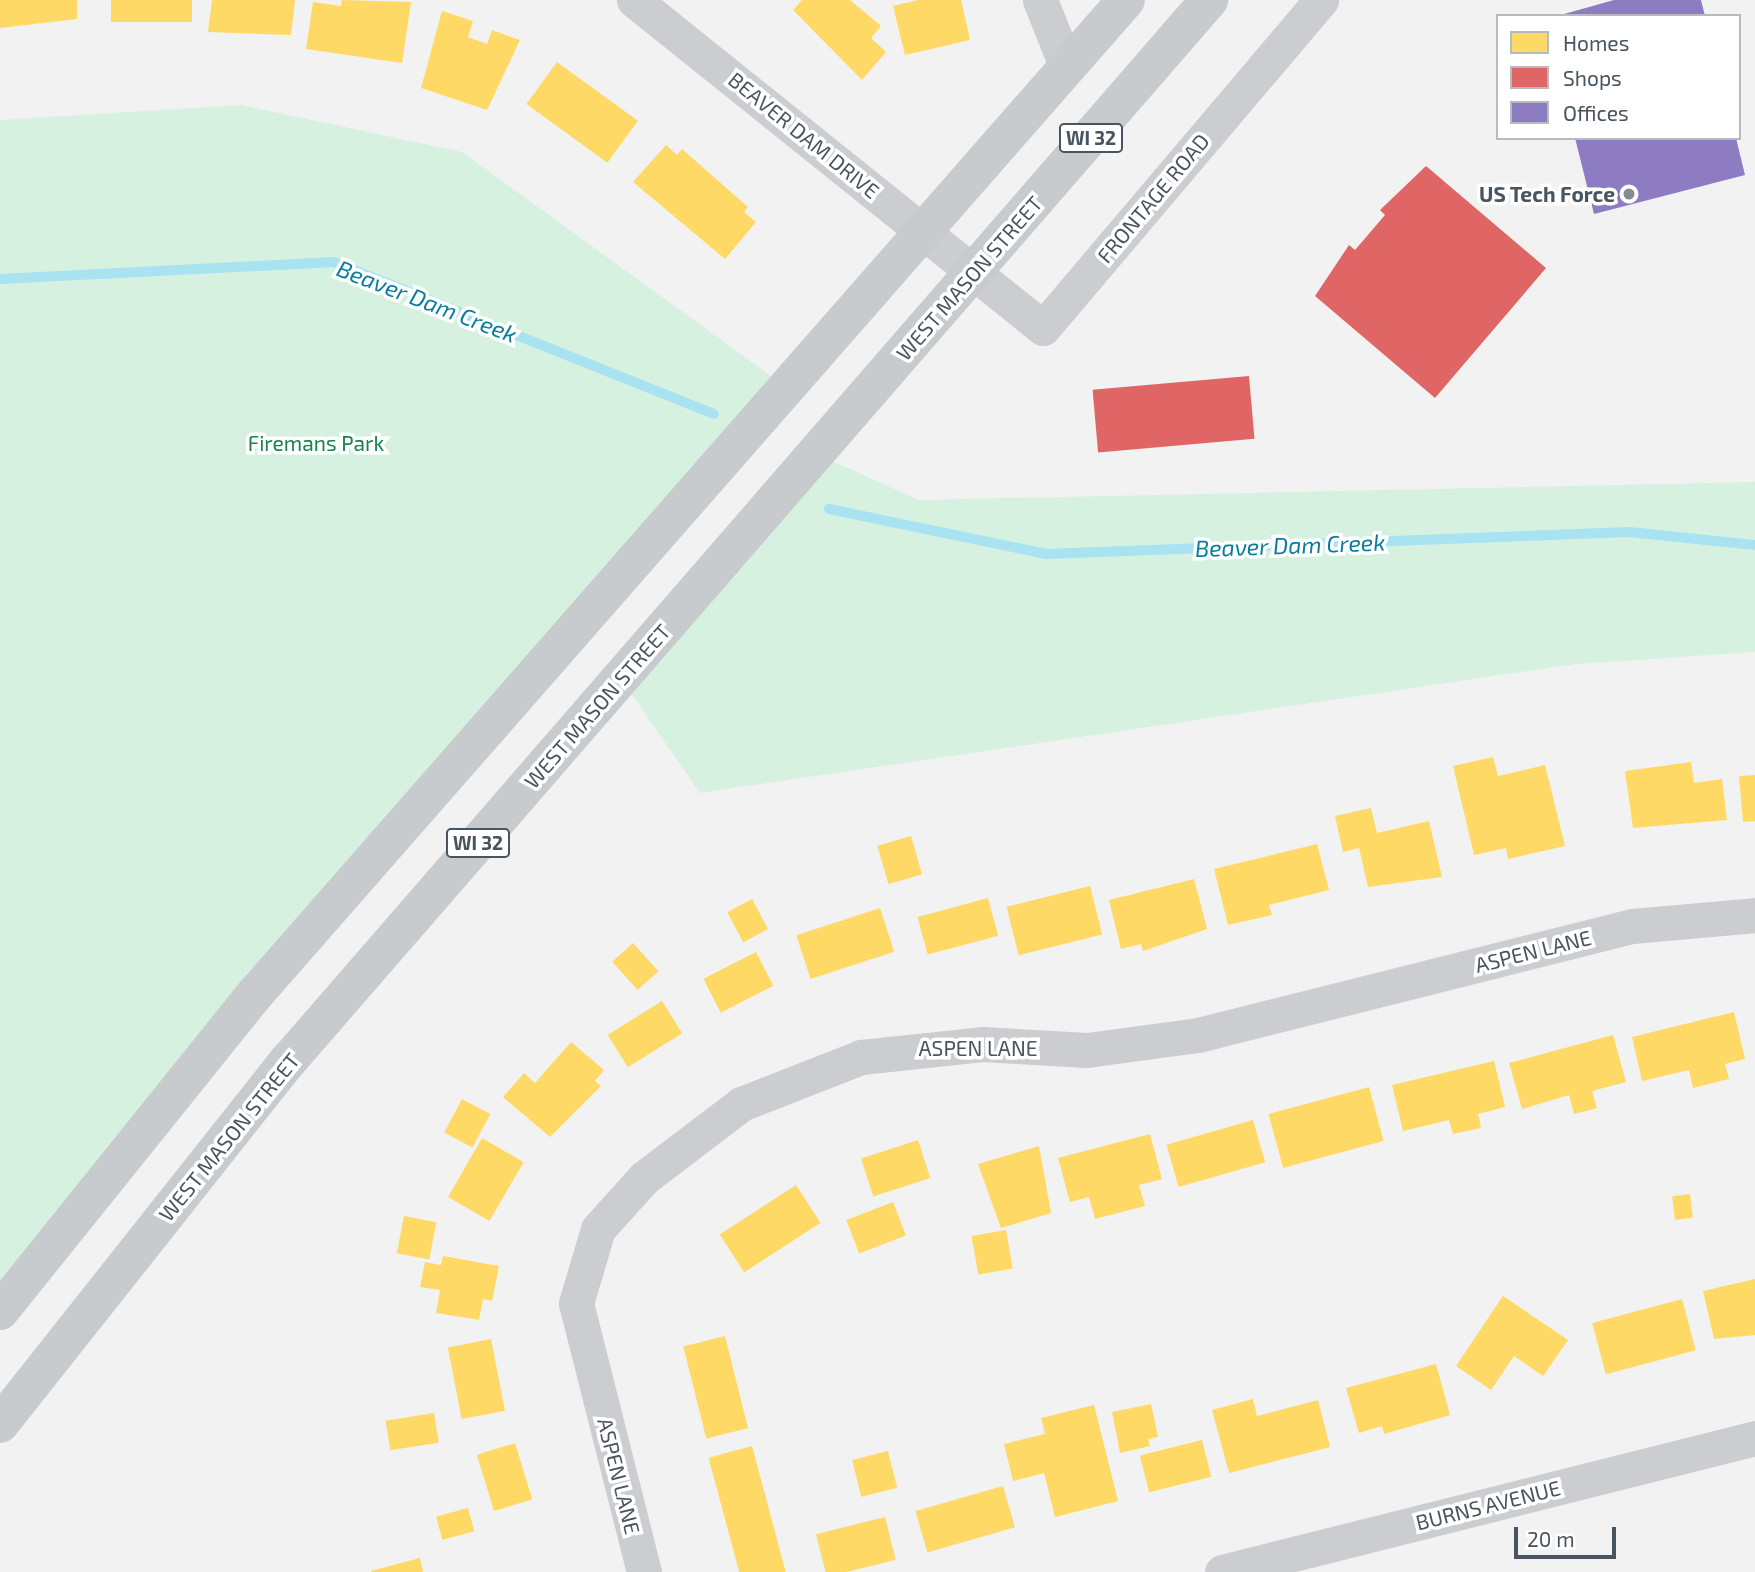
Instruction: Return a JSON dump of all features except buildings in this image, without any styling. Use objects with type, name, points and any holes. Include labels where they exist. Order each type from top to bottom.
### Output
[{"type":"main road","name":"WI 32","points":[[0,1311],[256,993],[1126,0]]},
{"type":"main road","name":"WEST MASON STREET","points":[[0,1424],[289,1060],[1209,0]]},
{"type":"street","name":"BEAVER DAM DRIVE","points":[[634,0],[924,233],[971,275]]},
{"type":"street","points":[[1040,0],[1067,68]]},
{"type":"street","name":"FRONTAGE ROAD","points":[[971,275],[1042,328],[1321,0]]},
{"type":"street","name":"ASPEN LANE","points":[[643,1572],[576,1303],[598,1229],[670,1155],[741,1104],[861,1056],[982,1044],[1087,1050],[1198,1035],[1632,926],[1755,915]]},
{"type":"street","name":"BURNS AVENUE","points":[[1222,1572],[1755,1438]]},
{"type":"green space","name":"Firemans Park","points":[[241,105],[462,152],[785,386],[0,1311],[0,120]]},
{"type":"green space","points":[[817,454],[919,500],[1755,482],[1755,652],[1576,664],[700,793],[621,679]]},
{"type":"waterway","name":"Beaver Dam Creek","points":[[0,279],[334,262],[714,414]]},
{"type":"waterway","name":"Beaver Dam Creek","points":[[829,509],[1046,554],[1629,532],[1755,545]]},
{"type":"place","name":"US Tech Force","points":[[1629,194]]}]
